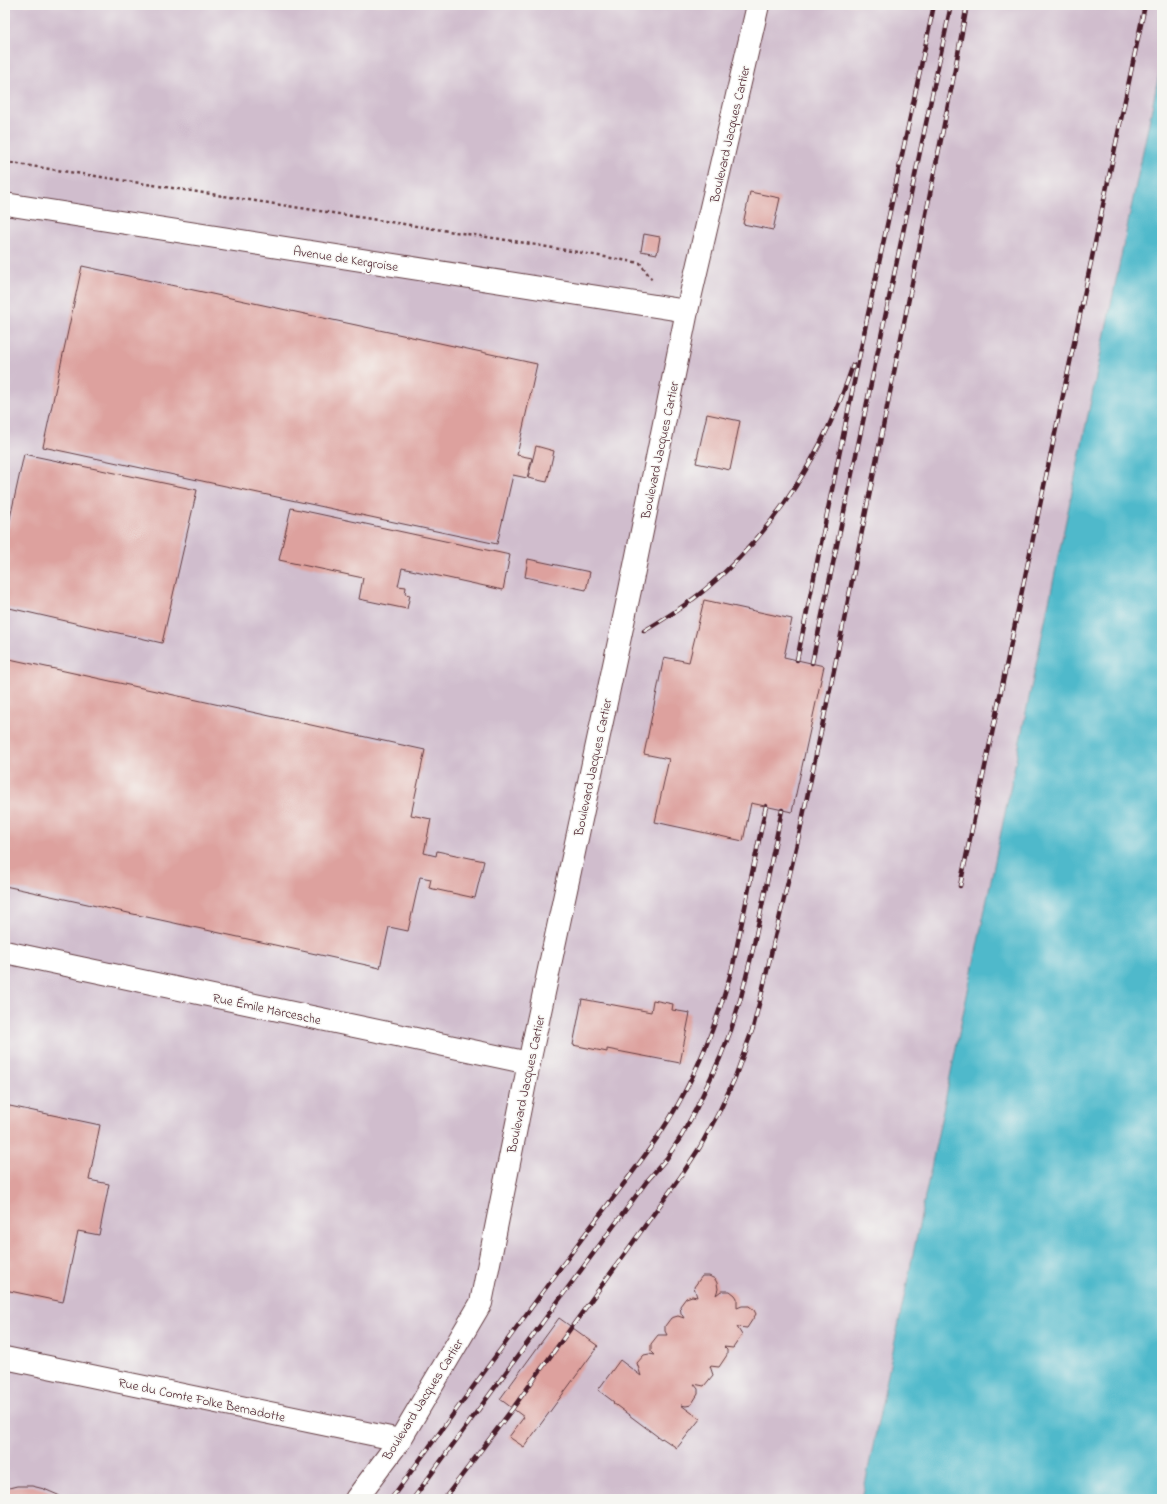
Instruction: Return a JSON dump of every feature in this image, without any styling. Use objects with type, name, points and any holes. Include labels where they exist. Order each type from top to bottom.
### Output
[{"type":"street","name":"Boulevard Jacques Cartier","points":[[356,1499],[400,1440],[481,1303],[529,1063],[630,590],[680,310],[758,5]]},
{"type":"street","name":"Avenue de Kergroise","points":[[5,204],[680,310]]},
{"type":"street","name":"Rue Émile Marcesche","points":[[5,952],[529,1063]]},
{"type":"street","name":"Rue du Comte Folke Bernadotte","points":[[5,1358],[400,1440]]},
{"type":"path","points":[[5,162],[519,242],[640,263],[680,310]]},
{"type":"shaded area","points":[[5,5],[1162,5],[1162,60],[862,1499],[5,1499]]},
{"type":"water","points":[[1162,60],[1162,1499],[862,1499]]},
{"type":"building","points":[[750,192],[780,198],[773,230],[743,224]]},
{"type":"building","points":[[644,234],[660,237],[657,254],[641,251]]},
{"type":"building","points":[[82,266],[537,364],[517,455],[532,458],[527,478],[513,475],[497,544],[43,447]]},
{"type":"building","points":[[707,414],[740,421],[730,470],[696,463]]},
{"type":"building","points":[[536,446],[554,451],[547,482],[528,478]]},
{"type":"building","points":[[24,454],[197,490],[162,643],[5,607],[5,541]]},
{"type":"building","points":[[291,508],[510,555],[503,590],[402,568],[398,586],[406,587],[405,594],[410,595],[407,609],[359,599],[363,578],[279,560]]},
{"type":"building","points":[[528,559],[590,572],[586,590],[525,577]]},
{"type":"building","points":[[704,600],[792,619],[784,657],[824,666],[792,812],[751,803],[743,841],[655,822],[669,759],[644,754],[664,657],[689,662]]},
{"type":"building","points":[[5,658],[425,750],[411,815],[431,819],[424,853],[436,856],[437,851],[484,861],[475,898],[429,888],[431,879],[420,877],[408,931],[389,927],[380,968],[5,886]]},
{"type":"building","points":[[582,999],[651,1012],[653,1000],[673,1004],[672,1010],[690,1013],[680,1063],[607,1049],[607,1052],[573,1045]]},
{"type":"building","points":[[5,1105],[100,1125],[89,1180],[109,1184],[99,1235],[78,1231],[63,1302],[5,1290]]},
{"type":"building","points":[[702,1276],[709,1276],[715,1279],[718,1289],[716,1295],[721,1291],[730,1291],[737,1298],[737,1308],[749,1306],[756,1314],[747,1328],[737,1327],[742,1335],[733,1348],[724,1347],[727,1350],[727,1355],[719,1367],[710,1366],[713,1375],[704,1386],[694,1384],[698,1389],[698,1394],[691,1405],[681,1405],[700,1419],[677,1448],[662,1438],[661,1439],[598,1390],[620,1360],[641,1376],[637,1363],[644,1355],[655,1355],[651,1351],[651,1344],[658,1335],[667,1335],[665,1326],[671,1318],[678,1316],[684,1318],[681,1313],[680,1306],[686,1298],[692,1296],[697,1297],[694,1287]]},
{"type":"building","points":[[559,1318],[598,1346],[524,1447],[509,1437],[524,1417],[500,1399]]},
{"type":"building","points":[[17,1486],[32,1486],[44,1489],[64,1499],[5,1499],[5,1489]]},
{"type":"railway","points":[[797,660],[867,319],[934,5]]},
{"type":"railway","points":[[812,663],[951,5]]},
{"type":"railway","points":[[444,1499],[513,1408],[681,1176],[700,1147],[720,1110],[734,1080],[753,1028],[799,835],[834,670],[967,5]]},
{"type":"railway","points":[[960,886],[1145,5]]},
{"type":"railway","points":[[644,631],[677,611],[707,588],[755,541],[795,487],[813,458],[842,397],[853,365]]},
{"type":"railway","points":[[391,1499],[580,1240],[639,1164],[661,1132],[684,1093],[704,1052],[727,987],[733,965],[766,806]]},
{"type":"railway","points":[[413,1499],[647,1181],[667,1158],[696,1109],[720,1058],[731,1030],[741,997],[753,949],[782,810]]}]
